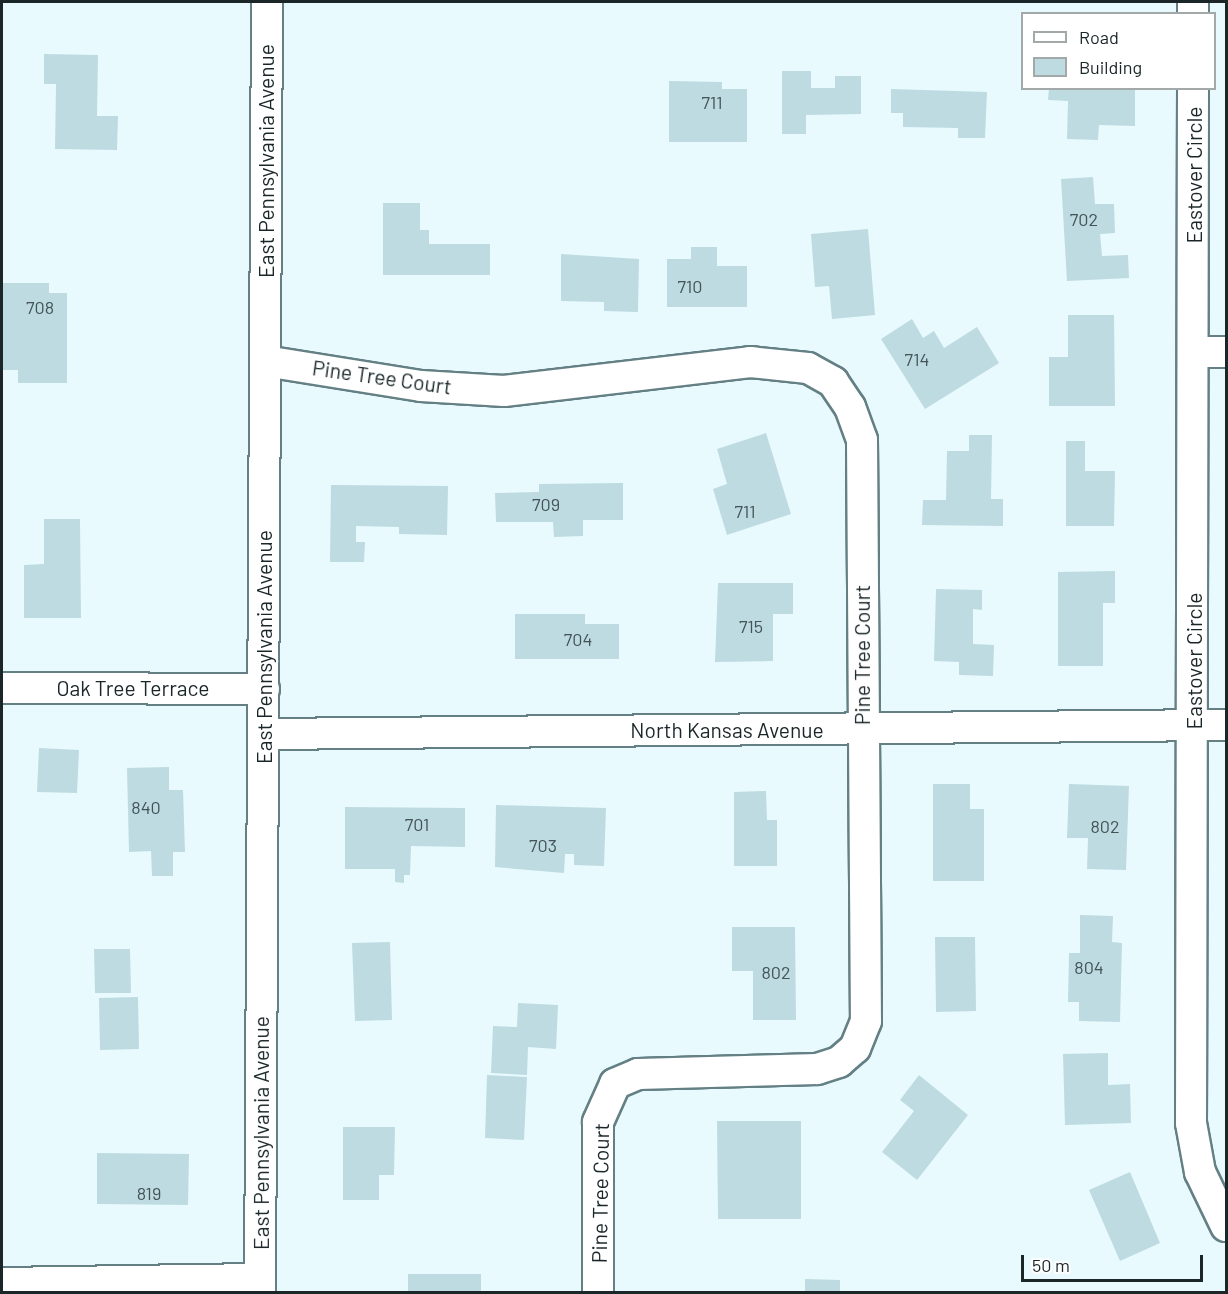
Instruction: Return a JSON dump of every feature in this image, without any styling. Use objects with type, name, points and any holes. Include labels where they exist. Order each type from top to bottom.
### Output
[{"type":"street","name":"East Pennsylvania Avenue","points":[[260,1286],[267,2]]},
{"type":"street","name":"Eastover Circle","points":[[1193,90],[1194,725],[1191,1123],[1200,1172],[1227,1226]]},
{"type":"street","points":[[1194,352],[1227,352]]},
{"type":"street","name":"Pine Tree Court","points":[[265,361],[421,386],[504,391],[750,362],[808,368],[833,382],[850,407],[862,440],[861,729],[866,1022],[855,1048],[839,1062],[817,1069],[638,1074],[615,1084],[598,1122],[598,1293]]},
{"type":"street","name":"Oak Tree Terrace","points":[[2,688],[264,689]]},
{"type":"street","name":"North Kansas Avenue","points":[[264,734],[1227,725]]},
{"type":"street","points":[[2,1283],[260,1286]]},
{"type":"building","points":[[44,54],[98,55],[97,116],[118,116],[117,150],[55,149],[56,84],[44,84]]},
{"type":"building","points":[[782,71],[811,71],[811,88],[835,88],[835,76],[861,76],[861,114],[806,115],[806,134],[782,134]]},
{"type":"building","points":[[669,81],[722,82],[722,89],[747,89],[747,142],[669,142]]},
{"type":"building","points":[[891,89],[987,92],[985,138],[958,138],[958,128],[903,127],[903,113],[891,113]]},
{"type":"building","points":[[1049,90],[1135,90],[1135,126],[1099,125],[1098,140],[1067,139],[1068,101],[1048,100]]},
{"type":"building","points":[[1093,177],[1095,204],[1114,204],[1115,233],[1100,234],[1102,256],[1128,255],[1129,278],[1067,281],[1061,179]]},
{"type":"building","points":[[383,203],[420,203],[420,230],[429,230],[429,244],[490,244],[490,275],[383,275]]},
{"type":"building","points":[[868,229],[875,315],[832,319],[829,286],[815,287],[811,234]]},
{"type":"building","points":[[691,247],[717,247],[717,266],[747,266],[747,307],[667,307],[667,259],[691,259]]},
{"type":"building","points":[[561,254],[639,259],[638,312],[604,311],[604,302],[561,301]]},
{"type":"building","points":[[2,283],[49,283],[49,293],[67,293],[67,383],[18,383],[18,370],[3,370]]},
{"type":"building","points":[[1068,315],[1114,315],[1115,406],[1049,406],[1049,357],[1068,357]]},
{"type":"building","points":[[912,319],[923,338],[934,331],[944,348],[977,327],[999,363],[925,409],[881,339]]},
{"type":"building","points":[[766,433],[791,514],[727,535],[713,489],[727,484],[717,449]]},
{"type":"building","points":[[969,435],[992,435],[991,499],[1003,499],[1003,526],[922,525],[923,500],[946,500],[947,451],[969,451]]},
{"type":"building","points":[[1066,441],[1085,441],[1085,471],[1115,471],[1114,526],[1066,526]]},
{"type":"building","points":[[623,483],[623,520],[583,520],[583,536],[554,537],[553,522],[496,522],[495,493],[539,492],[539,484]]},
{"type":"building","points":[[331,485],[448,486],[447,535],[399,534],[399,527],[356,526],[356,542],[365,542],[364,562],[330,562]]},
{"type":"building","points":[[44,519],[80,519],[81,618],[24,618],[24,565],[44,564]]},
{"type":"building","points":[[1115,571],[1115,603],[1103,603],[1103,666],[1058,666],[1058,572]]},
{"type":"building","points":[[718,583],[793,583],[793,614],[773,614],[773,661],[715,662]]},
{"type":"building","points":[[936,589],[982,590],[982,610],[973,609],[973,644],[994,645],[993,676],[959,675],[959,662],[934,661]]},
{"type":"building","points":[[515,614],[585,614],[585,624],[619,624],[619,659],[515,659]]},
{"type":"building","points":[[39,748],[79,750],[77,793],[37,792]]},
{"type":"building","points":[[169,767],[169,790],[183,790],[185,852],[173,852],[173,876],[152,876],[151,851],[129,852],[127,768]]},
{"type":"building","points":[[933,784],[970,784],[970,809],[984,809],[984,881],[933,881]]},
{"type":"building","points":[[1069,784],[1129,786],[1126,870],[1087,869],[1088,838],[1067,838]]},
{"type":"building","points":[[766,791],[767,820],[777,820],[777,866],[734,866],[734,792]]},
{"type":"building","points":[[496,805],[606,808],[604,866],[574,865],[574,854],[565,854],[564,873],[495,867]]},
{"type":"building","points":[[345,807],[465,808],[465,847],[411,846],[410,875],[404,875],[404,883],[395,882],[395,869],[345,869]]},
{"type":"building","points":[[1080,915],[1113,916],[1112,942],[1122,943],[1120,1022],[1079,1021],[1079,1002],[1068,1002],[1069,953],[1080,953]]},
{"type":"building","points":[[732,927],[795,927],[796,1020],[753,1020],[753,971],[732,971]]},
{"type":"building","points":[[935,937],[975,937],[976,1011],[936,1012]]},
{"type":"building","points":[[390,942],[392,1020],[355,1021],[352,943]]},
{"type":"building","points":[[94,949],[130,949],[131,993],[95,993]]},
{"type":"building","points":[[138,997],[139,1049],[100,1050],[99,998]]},
{"type":"building","points":[[518,1003],[558,1005],[556,1049],[528,1047],[527,1075],[491,1073],[493,1026],[517,1027]]},
{"type":"building","points":[[1108,1053],[1108,1085],[1130,1084],[1131,1123],[1065,1125],[1063,1054]]},
{"type":"building","points":[[487,1075],[527,1077],[524,1140],[485,1138]]},
{"type":"building","points":[[919,1075],[968,1115],[917,1180],[882,1152],[914,1111],[900,1100]]},
{"type":"building","points":[[717,1121],[801,1121],[801,1219],[718,1219]]},
{"type":"building","points":[[343,1127],[395,1127],[394,1175],[379,1175],[379,1200],[343,1200]]},
{"type":"building","points":[[97,1153],[189,1154],[188,1205],[97,1204]]},
{"type":"building","points":[[1130,1172],[1160,1243],[1120,1261],[1089,1190]]},
{"type":"building","points":[[408,1274],[481,1274],[481,1292],[408,1292]]},
{"type":"building","points":[[805,1279],[840,1280],[840,1292],[805,1292]]}]
